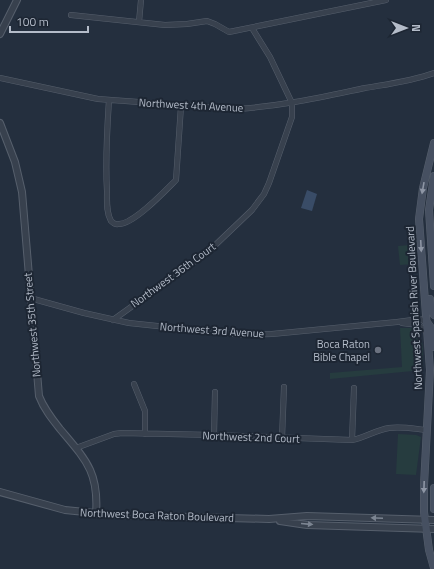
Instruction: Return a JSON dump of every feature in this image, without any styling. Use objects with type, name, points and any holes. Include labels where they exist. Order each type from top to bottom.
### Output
[{"type":"main road","name":"Northwest Spanish River Boulevard","points":[[434,143],[424,179],[420,207],[422,264],[430,379],[424,485],[425,519],[429,550],[434,568]]},
{"type":"main road","name":"Northwest Spanish River Boulevard","points":[[434,176],[429,210],[434,286]]},
{"type":"main road","points":[[420,207],[426,224],[432,256]]},
{"type":"main road","points":[[422,264],[428,278],[430,308],[434,315]]},
{"type":"main road","points":[[426,322],[432,329],[434,348]]},
{"type":"main road","points":[[434,488],[434,509]]},
{"type":"street","points":[[0,34],[17,0]]},
{"type":"street","points":[[139,22],[141,0]]},
{"type":"street","points":[[71,15],[176,25],[206,21],[229,32],[386,0]]},
{"type":"street","points":[[252,28],[270,57],[292,103]]},
{"type":"street","name":"Northwest 4th Avenue","points":[[0,78],[88,98],[234,109],[292,103],[432,74]]},
{"type":"street","points":[[109,100],[106,163],[108,216],[111,221],[119,224],[126,222],[150,207],[176,180],[181,106]]},
{"type":"street","name":"Northwest 36th Court","points":[[113,320],[208,251],[252,210],[264,194],[269,183],[292,117],[292,103]]},
{"type":"street","name":"Northwest 35th Street","points":[[0,123],[15,162],[22,192],[39,396],[48,415],[76,448],[89,467],[95,480],[96,514]]},
{"type":"street","name":"Northwest 3rd Avenue","points":[[30,298],[113,320],[254,335],[420,319],[426,322]]},
{"type":"street","name":"Northwest 3rd Avenue","points":[[397,322],[418,325],[427,332]]},
{"type":"street","points":[[134,384],[145,412],[145,434]]},
{"type":"street","points":[[282,438],[284,387]]},
{"type":"street","points":[[352,440],[354,388]]},
{"type":"street","points":[[214,435],[215,392]]},
{"type":"street","name":"Northwest 2nd Court","points":[[76,448],[114,434],[214,435],[352,440],[362,438],[387,428],[427,430]]},
{"type":"street","name":"Northwest Boca Raton Boulevard","points":[[0,492],[46,506],[96,514],[269,519],[307,516],[434,520]]},
{"type":"street","name":"Northwest Boca Raton Boulevard","points":[[269,519],[307,525],[434,529]]},
{"type":"green space","points":[[411,245],[413,264],[400,265],[398,246]]},
{"type":"green space","points":[[400,328],[416,328],[419,330],[423,347],[423,370],[330,379],[330,373],[402,367]]},
{"type":"green space","points":[[398,434],[416,435],[421,437],[416,475],[396,474]]},
{"type":"water","points":[[307,190],[317,194],[312,211],[301,208]]},
{"type":"place","name":"Boca Raton Bible Chapel","points":[[378,350]]}]
